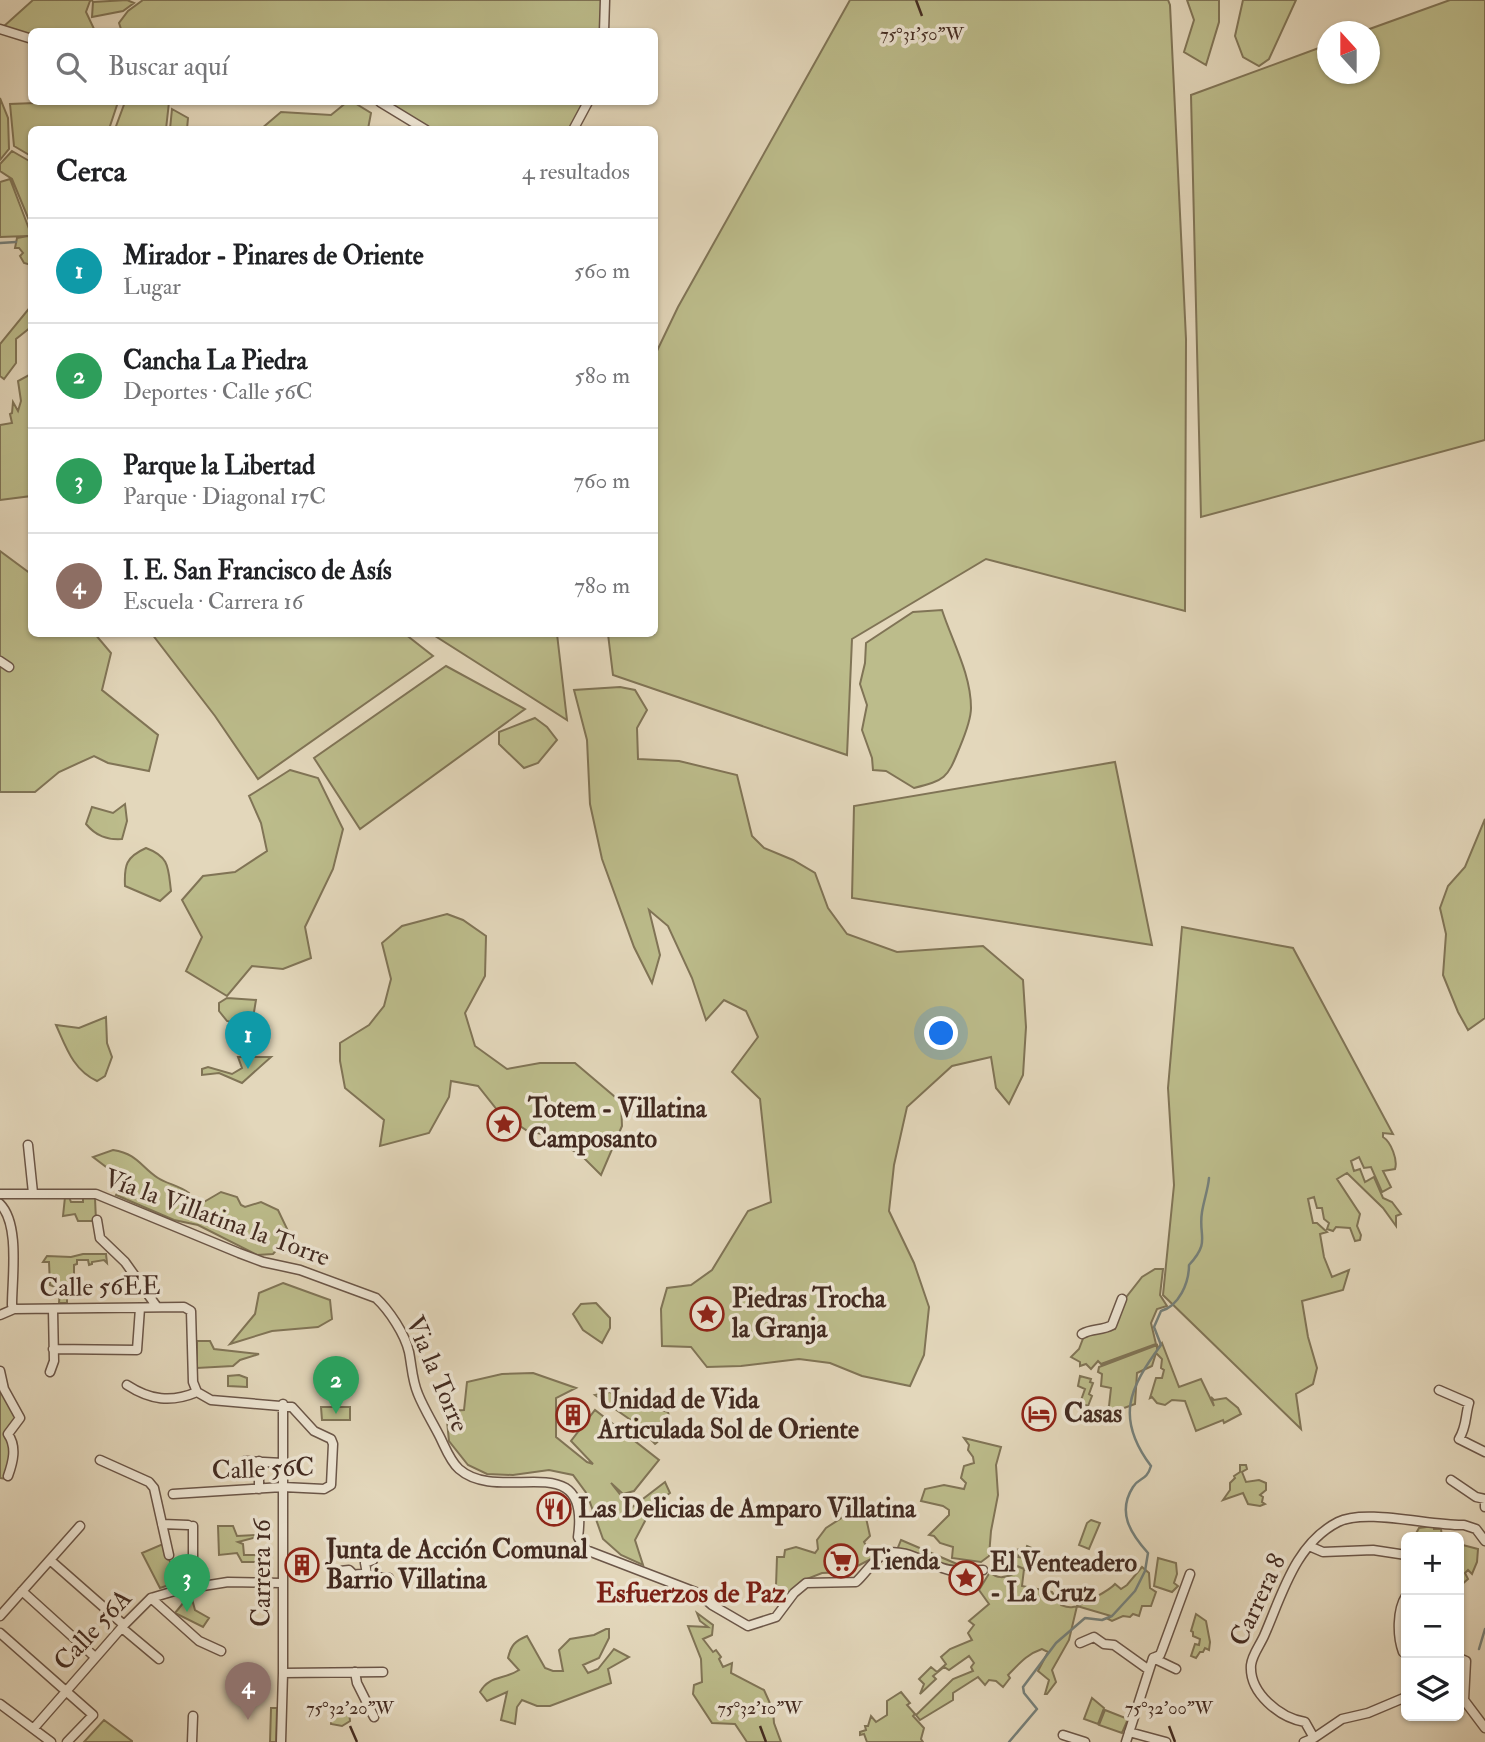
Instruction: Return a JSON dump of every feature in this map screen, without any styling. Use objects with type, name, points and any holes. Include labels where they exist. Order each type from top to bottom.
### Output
[{"type":"street","points":[[604,28],[605,0]]},
{"type":"street","points":[[0,29],[28,38]]},
{"type":"street","points":[[385,105],[419,126]]},
{"type":"street","points":[[575,126],[586,105]]},
{"type":"street","points":[[0,661],[9,667]]},
{"type":"street","points":[[28,1145],[33,1193]]},
{"type":"street","name":"Vía la Villatina la Torre","points":[[0,1194],[96,1194],[263,1262],[300,1270],[376,1298]]},
{"type":"street","points":[[0,1204],[9,1217],[13,1242],[13,1307],[0,1315]]},
{"type":"street","points":[[97,1220],[100,1238],[125,1262],[157,1307]]},
{"type":"street","name":"Via la Torre","points":[[376,1298],[383,1304],[402,1337],[408,1350],[411,1374],[418,1395],[457,1468],[486,1482],[548,1482],[562,1485],[571,1492],[579,1507],[581,1520],[578,1537],[586,1550],[698,1593],[712,1605],[748,1626],[776,1617],[794,1593],[806,1583],[856,1582],[886,1553],[905,1554],[951,1570],[983,1570]]},
{"type":"street","points":[[1082,1334],[1090,1329],[1111,1325],[1122,1299]]},
{"type":"street","name":"Calle 56EE","points":[[13,1307],[53,1310],[184,1307],[191,1311],[193,1382],[197,1392]]},
{"type":"street","points":[[53,1349],[137,1350],[140,1308]]},
{"type":"street","points":[[50,1373],[54,1361],[53,1310]]},
{"type":"street","points":[[0,1371],[4,1389],[20,1418],[8,1434],[14,1452],[8,1476]]},
{"type":"street","points":[[127,1385],[141,1395],[153,1398],[186,1397],[197,1392],[211,1399],[237,1403],[283,1404]]},
{"type":"street","points":[[1439,1390],[1469,1403],[1466,1426],[1460,1439],[1485,1452]]},
{"type":"street","name":"Carrera 16","points":[[281,1742],[283,1404]]},
{"type":"street","name":"Calle 56C","points":[[173,1494],[328,1488],[331,1485],[331,1439],[314,1431],[292,1407],[283,1404]]},
{"type":"street","points":[[100,1460],[149,1482],[154,1488],[169,1555]]},
{"type":"street","points":[[245,1461],[283,1463]]},
{"type":"street","points":[[259,1489],[260,1461]]},
{"type":"street","points":[[1451,1480],[1476,1497],[1485,1499],[1485,1507]]},
{"type":"street","name":"Carrera 8","points":[[1314,1738],[1305,1722],[1287,1717],[1258,1692],[1251,1664],[1288,1577],[1309,1546],[1326,1530],[1348,1518],[1464,1525],[1476,1529],[1485,1541]]},
{"type":"street","points":[[162,1524],[191,1525],[193,1587]]},
{"type":"street","points":[[0,1616],[80,1527]]},
{"type":"street","points":[[1309,1546],[1323,1552],[1373,1550],[1401,1554]]},
{"type":"street","points":[[370,1574],[365,1563],[373,1560],[374,1552]]},
{"type":"street","points":[[50,1560],[159,1659]]},
{"type":"street","points":[[340,1571],[349,1570],[354,1575],[378,1574],[380,1567]]},
{"type":"street","points":[[370,1574],[389,1578]]},
{"type":"street","points":[[1126,1742],[1153,1658],[1160,1655],[1190,1574]]},
{"type":"street","name":"Calle 56A","points":[[34,1728],[95,1657],[151,1598],[193,1587],[228,1582],[281,1583]]},
{"type":"street","points":[[22,1591],[95,1657]]},
{"type":"street","points":[[151,1598],[207,1646],[220,1650]]},
{"type":"street","points":[[1401,1605],[1401,1644]]},
{"type":"street","points":[[0,1633],[93,1715],[67,1742]]},
{"type":"street","points":[[1080,1643],[1094,1637],[1104,1644],[1114,1644],[1149,1670]]},
{"type":"street","points":[[1153,1658],[1176,1669]]},
{"type":"street","points":[[355,1672],[357,1684],[374,1717]]},
{"type":"street","points":[[283,1673],[383,1672]]},
{"type":"street","points":[[1304,1742],[1342,1719],[1368,1713],[1401,1699]]},
{"type":"street","points":[[1464,1700],[1485,1728]]},
{"type":"street","points":[[0,1704],[51,1742]]},
{"type":"street","points":[[192,1742],[193,1716]]},
{"type":"street","points":[[1129,1732],[1166,1742]]},
{"type":"street","points":[[1063,1735],[1085,1742]]},
{"type":"green space","points":[[33,0],[93,0],[86,12],[94,28],[28,28],[28,34],[3,27]]},
{"type":"green space","points":[[127,0],[134,3],[123,11],[92,17],[93,2]]},
{"type":"green space","points":[[143,0],[605,0],[604,28],[121,28],[119,23],[128,11]]},
{"type":"green space","points":[[850,0],[1168,0],[1186,339],[1185,611],[986,559],[852,639],[847,755],[613,675],[608,637],[658,637],[658,349],[678,307]]},
{"type":"green space","points":[[1187,0],[1219,0],[1219,22],[1206,65],[1184,52],[1194,20]]},
{"type":"green space","points":[[1243,0],[1296,0],[1269,59],[1259,66],[1243,57],[1235,36]]},
{"type":"green space","points":[[1450,0],[1485,0],[1485,440],[1201,517],[1191,95],[1317,49],[1317,84],[1380,84],[1380,25]]},
{"type":"green space","points":[[0,98],[8,118],[9,149],[0,160]]},
{"type":"green space","points":[[10,104],[117,105],[110,126],[28,126],[28,154],[14,146]]},
{"type":"green space","points":[[124,105],[169,105],[166,126],[116,126]]},
{"type":"green space","points":[[343,105],[358,105],[371,113],[369,126],[265,126],[281,112],[331,115]]},
{"type":"green space","points":[[385,105],[586,105],[575,126],[421,126]]},
{"type":"green space","points":[[172,109],[188,118],[187,126],[170,126]]},
{"type":"green space","points":[[12,151],[28,160],[28,218],[12,179],[0,171],[0,164]]},
{"type":"green space","points":[[10,179],[28,226],[28,236],[0,237],[0,182]]},
{"type":"green space","points":[[28,236],[28,264],[20,256],[23,253],[19,248],[15,248],[17,238]]},
{"type":"green space","points":[[28,310],[28,329],[16,339],[16,363],[4,379],[0,376],[0,344]]},
{"type":"green space","points":[[28,376],[28,496],[0,500],[0,425],[12,423],[10,414],[13,402],[18,411],[21,401],[18,381]]},
{"type":"green space","points":[[0,551],[28,572],[28,637],[98,637],[111,653],[102,690],[158,735],[149,771],[108,763],[94,756],[59,772],[35,792],[0,792]]},
{"type":"green space","points":[[942,610],[968,683],[971,713],[969,724],[948,772],[939,780],[914,788],[886,771],[873,770],[872,758],[862,730],[867,705],[860,684],[866,643],[913,612]]},
{"type":"green space","points":[[154,637],[409,637],[433,656],[258,779],[215,716]]},
{"type":"green space","points":[[437,637],[557,637],[567,720]]},
{"type":"green space","points":[[446,666],[525,709],[360,829],[314,758]]},
{"type":"green space","points":[[620,687],[635,690],[647,710],[637,728],[638,759],[679,761],[737,775],[752,836],[764,848],[815,873],[828,908],[847,934],[897,952],[983,946],[1023,980],[1026,1027],[1023,1075],[1009,1104],[996,1088],[991,1057],[952,1066],[907,1107],[894,1165],[889,1211],[914,1263],[929,1307],[924,1355],[910,1386],[862,1376],[830,1363],[799,1359],[707,1367],[691,1347],[662,1346],[661,1309],[667,1288],[691,1285],[712,1270],[748,1211],[771,1202],[760,1099],[732,1072],[758,1037],[746,1011],[724,1000],[706,1020],[692,978],[668,926],[649,910],[660,955],[652,983],[634,947],[602,859],[590,804],[587,740],[574,690]]},
{"type":"green space","points":[[535,718],[547,727],[557,740],[538,763],[524,768],[499,744],[499,732]]},
{"type":"green space","points":[[1115,762],[1152,945],[852,898],[854,806]]},
{"type":"green space","points":[[290,770],[318,778],[343,829],[333,869],[305,927],[311,958],[283,969],[252,966],[227,996],[186,971],[202,937],[182,900],[203,876],[235,872],[267,851],[261,823],[249,796]]},
{"type":"green space","points":[[125,804],[127,821],[122,839],[102,836],[86,824],[92,807],[113,813]]},
{"type":"green space","points":[[1485,819],[1485,1018],[1468,1030],[1443,975],[1446,934],[1440,908],[1448,886],[1465,867]]},
{"type":"green space","points":[[146,848],[164,859],[168,870],[171,891],[160,901],[125,886],[125,872],[130,858]]},
{"type":"green space","points":[[447,914],[463,920],[486,936],[485,976],[465,1013],[475,1046],[507,1069],[540,1063],[575,1063],[621,1102],[622,1126],[601,1175],[584,1158],[553,1137],[526,1130],[498,1111],[478,1086],[451,1081],[449,1097],[429,1133],[380,1146],[384,1120],[345,1088],[340,1043],[369,1025],[384,1006],[391,979],[382,943],[402,926]]},
{"type":"green space","points":[[1182,927],[1293,948],[1393,1134],[1383,1133],[1396,1161],[1395,1169],[1383,1171],[1391,1187],[1382,1192],[1371,1167],[1364,1168],[1359,1157],[1351,1161],[1354,1171],[1360,1169],[1365,1182],[1374,1177],[1383,1198],[1392,1202],[1401,1214],[1396,1216],[1396,1226],[1383,1208],[1347,1173],[1337,1179],[1360,1214],[1357,1226],[1360,1240],[1355,1241],[1350,1228],[1336,1227],[1333,1231],[1327,1229],[1329,1223],[1324,1219],[1322,1208],[1317,1208],[1314,1197],[1308,1199],[1313,1223],[1317,1223],[1327,1232],[1320,1234],[1324,1257],[1332,1277],[1349,1270],[1343,1290],[1302,1301],[1317,1368],[1313,1384],[1296,1394],[1301,1429],[1163,1295],[1174,1185],[1168,1088]]},
{"type":"green space","points":[[227,998],[256,1000],[253,1018],[244,1026],[227,1021],[219,1011],[219,1003]]},
{"type":"green space","points":[[106,1017],[107,1043],[112,1057],[105,1076],[97,1081],[76,1064],[56,1025],[79,1028]]},
{"type":"green space","points":[[238,1057],[271,1057],[242,1083],[219,1073],[202,1075],[202,1069],[208,1067],[232,1074],[242,1068]]},
{"type":"green space","points":[[113,1150],[128,1154],[158,1178],[189,1193],[186,1202],[197,1206],[221,1192],[237,1197],[245,1207],[261,1202],[278,1210],[290,1235],[273,1254],[257,1255],[198,1225],[174,1220],[116,1195],[123,1184],[122,1179],[93,1157]]},
{"type":"green space","points":[[65,1197],[69,1197],[71,1202],[83,1202],[83,1197],[95,1198],[96,1221],[78,1221],[75,1214],[63,1216]]},
{"type":"green space","points":[[106,1254],[107,1263],[104,1260],[89,1265],[88,1260],[77,1260],[74,1265],[74,1291],[67,1292],[67,1303],[59,1303],[60,1289],[50,1285],[49,1262],[43,1262],[47,1256],[71,1257]]},
{"type":"green space","points":[[1155,1269],[1163,1269],[1160,1295],[1167,1306],[1157,1309],[1151,1323],[1156,1344],[1101,1364],[1098,1361],[1091,1369],[1086,1364],[1080,1366],[1080,1362],[1071,1357],[1079,1349],[1084,1336],[1115,1329],[1124,1300],[1142,1277]]},
{"type":"green space","points":[[283,1283],[330,1300],[332,1319],[318,1327],[272,1331],[230,1344],[255,1314],[259,1293]]},
{"type":"green space","points":[[596,1303],[610,1318],[610,1328],[602,1343],[583,1330],[573,1314],[581,1304]]},
{"type":"green space","points":[[197,1341],[210,1341],[214,1349],[259,1354],[240,1360],[233,1366],[197,1368]]},
{"type":"green space","points":[[1162,1343],[1179,1387],[1201,1379],[1214,1406],[1211,1397],[1214,1400],[1226,1398],[1241,1414],[1224,1423],[1223,1420],[1196,1431],[1185,1401],[1172,1400],[1165,1405],[1150,1398],[1156,1378],[1162,1378],[1164,1370],[1161,1368],[1162,1359],[1156,1353],[1152,1366],[1137,1373],[1135,1404],[1105,1415],[1111,1388],[1101,1386],[1102,1374],[1098,1372],[1099,1367],[1157,1345],[1157,1349]]},
{"type":"green space","points":[[533,1373],[576,1388],[556,1398],[556,1437],[587,1462],[593,1464],[571,1441],[595,1410],[659,1460],[634,1491],[623,1494],[611,1483],[631,1508],[665,1482],[670,1493],[643,1512],[645,1521],[635,1540],[643,1565],[621,1555],[603,1539],[587,1494],[573,1475],[549,1470],[513,1475],[487,1474],[468,1465],[449,1441],[446,1411],[464,1410],[467,1382],[502,1374]]},
{"type":"green space","points":[[0,1375],[17,1414],[10,1439],[11,1465],[6,1479],[0,1478]]},
{"type":"green space","points":[[239,1375],[247,1378],[247,1387],[228,1386],[228,1376]]},
{"type":"green space","points":[[1080,1376],[1091,1379],[1090,1382],[1093,1383],[1088,1406],[1080,1403],[1085,1389],[1078,1386]]},
{"type":"green space","points":[[609,1392],[668,1412],[669,1431],[655,1444],[635,1423],[595,1395]]},
{"type":"green space","points":[[321,1407],[350,1407],[350,1420],[322,1420]]},
{"type":"green space","points":[[964,1438],[1001,1447],[996,1465],[998,1495],[989,1556],[981,1562],[952,1558],[953,1547],[940,1543],[934,1536],[929,1535],[949,1515],[949,1510],[921,1501],[925,1489],[944,1485],[964,1489],[966,1483],[961,1478],[964,1466],[974,1463]]},
{"type":"green space","points":[[1240,1465],[1246,1465],[1247,1469],[1242,1472],[1246,1482],[1259,1480],[1266,1483],[1266,1490],[1260,1495],[1265,1504],[1248,1504],[1243,1493],[1223,1500],[1230,1490],[1234,1476],[1240,1472]]},
{"type":"green space","points":[[863,1504],[870,1536],[864,1542],[873,1558],[846,1572],[822,1573],[804,1580],[792,1591],[778,1598],[772,1594],[776,1586],[777,1557],[784,1557],[785,1550],[796,1547],[815,1553],[818,1549],[817,1540],[826,1528]]},
{"type":"green space","points":[[1091,1520],[1100,1523],[1089,1549],[1079,1545],[1087,1523]]},
{"type":"green space","points":[[218,1526],[233,1526],[237,1536],[256,1535],[257,1537],[238,1542],[243,1544],[244,1555],[259,1555],[259,1562],[242,1562],[237,1553],[219,1555]]},
{"type":"green space","points":[[1434,1526],[1434,1529],[1441,1529],[1441,1532],[1417,1532],[1419,1528]]},
{"type":"green space","points":[[901,1540],[964,1567],[935,1563],[897,1550]]},
{"type":"green space","points":[[163,1544],[178,1582],[160,1588],[142,1553]]},
{"type":"green space","points":[[1464,1545],[1478,1549],[1472,1574],[1468,1570],[1465,1573],[1468,1579],[1464,1583]]},
{"type":"green space","points":[[1027,1546],[1032,1548],[1027,1570],[1017,1566],[1024,1569],[1022,1586],[1052,1592],[1061,1605],[1077,1606],[1069,1640],[1052,1670],[1056,1682],[1045,1694],[1049,1680],[1038,1671],[1048,1652],[1042,1649],[1020,1663],[1008,1675],[1010,1678],[1003,1687],[996,1681],[989,1680],[985,1685],[978,1677],[953,1693],[953,1700],[920,1720],[916,1715],[953,1679],[973,1671],[971,1667],[974,1663],[969,1656],[949,1670],[944,1667],[933,1676],[936,1679],[920,1694],[924,1684],[919,1679],[931,1667],[937,1672],[946,1664],[941,1657],[950,1649],[972,1640],[968,1633],[974,1625],[969,1621],[989,1604],[979,1590],[990,1572],[1001,1577],[1013,1574],[1013,1566],[1009,1565],[1013,1551],[1020,1549],[1018,1557],[1024,1558]]},
{"type":"green space","points":[[1158,1558],[1176,1563],[1174,1583],[1178,1586],[1172,1592],[1154,1586]]},
{"type":"green space","points":[[1142,1567],[1149,1573],[1150,1588],[1156,1592],[1151,1606],[1142,1606],[1139,1616],[1133,1614],[1112,1621],[1108,1619],[1111,1616],[1077,1606],[1102,1594],[1115,1584],[1121,1589]]},
{"type":"green space","points":[[188,1597],[192,1599],[195,1610],[209,1618],[203,1627],[175,1613]]},
{"type":"green space","points":[[697,1613],[713,1625],[712,1635],[703,1639],[713,1652],[716,1650],[721,1657],[719,1659],[723,1667],[732,1663],[731,1673],[764,1690],[773,1710],[774,1723],[781,1742],[747,1742],[735,1724],[712,1723],[693,1694],[694,1685],[702,1682],[701,1659],[688,1626],[708,1627],[700,1621]]},
{"type":"green space","points":[[1196,1614],[1206,1621],[1210,1642],[1209,1650],[1205,1648],[1196,1658],[1191,1656],[1200,1639],[1193,1636],[1191,1631]]},
{"type":"green space","points":[[609,1629],[609,1638],[599,1658],[583,1665],[588,1673],[598,1669],[614,1649],[629,1657],[608,1669],[611,1683],[550,1706],[537,1706],[522,1700],[517,1707],[515,1724],[501,1720],[507,1692],[487,1701],[480,1692],[492,1680],[519,1670],[508,1658],[512,1647],[527,1636],[545,1668],[563,1671],[559,1650],[570,1639],[594,1635]]},
{"type":"green space","points":[[901,1692],[910,1703],[907,1705],[915,1714],[913,1716],[924,1728],[921,1739],[923,1742],[867,1742],[864,1734],[860,1735],[860,1732],[866,1730],[865,1726],[868,1726],[871,1716],[876,1722],[887,1715],[887,1701]]},
{"type":"green space","points":[[1092,1698],[1104,1708],[1098,1724],[1084,1719]]},
{"type":"green space","points":[[348,1702],[350,1721],[342,1726],[331,1724],[331,1716],[339,1715],[339,1705]]},
{"type":"green space","points":[[271,1708],[277,1708],[276,1742],[270,1742]]},
{"type":"green space","points":[[1105,1710],[1128,1719],[1122,1733],[1099,1725]]},
{"type":"green space","points":[[104,1720],[132,1741],[132,1742],[84,1742]]},
{"type":"waterway","points":[[0,243],[16,242]]},
{"type":"waterway","points":[[1009,1742],[1037,1709],[1024,1693],[1023,1687],[1056,1643],[1085,1618],[1102,1620],[1112,1616],[1135,1591],[1145,1571],[1148,1553],[1131,1530],[1126,1505],[1133,1487],[1145,1477],[1151,1466],[1133,1433],[1130,1404],[1141,1375],[1161,1345],[1154,1327],[1161,1311],[1173,1304],[1182,1293],[1189,1265],[1200,1250],[1201,1220],[1209,1178]]},
{"type":"waterway","points":[[1479,1649],[1485,1629]]},
{"type":"place","name":"Mirador - Pinares de Oriente","points":[[248,1069]]},
{"type":"place","name":"Totem - Villatina Camposanto","points":[[504,1124]]},
{"type":"place","name":"Piedras Trocha la Granja","points":[[707,1314]]},
{"type":"place","name":"Cancha La Piedra","points":[[336,1414]]},
{"type":"place","name":"Casas","points":[[1039,1414]]},
{"type":"place","name":"Unidad de Vida Articulada Sol de Oriente","points":[[573,1415]]},
{"type":"place","name":"Las Delicias de Amparo Villatina","points":[[554,1509]]},
{"type":"place","name":"Tienda","points":[[841,1561]]},
{"type":"place","name":"Junta de Acción Comunal Barrio Villatina","points":[[302,1565]]},
{"type":"place","name":"El Venteadero - La Cruz","points":[[966,1578]]},
{"type":"place","name":"Parque la Libertad","points":[[187,1612]]},
{"type":"place","name":"I. E. San Francisco de Asís","points":[[248,1720]]},
{"type":"district","name":"Esfuerzos de Paz","points":[[691,1593]]}]
